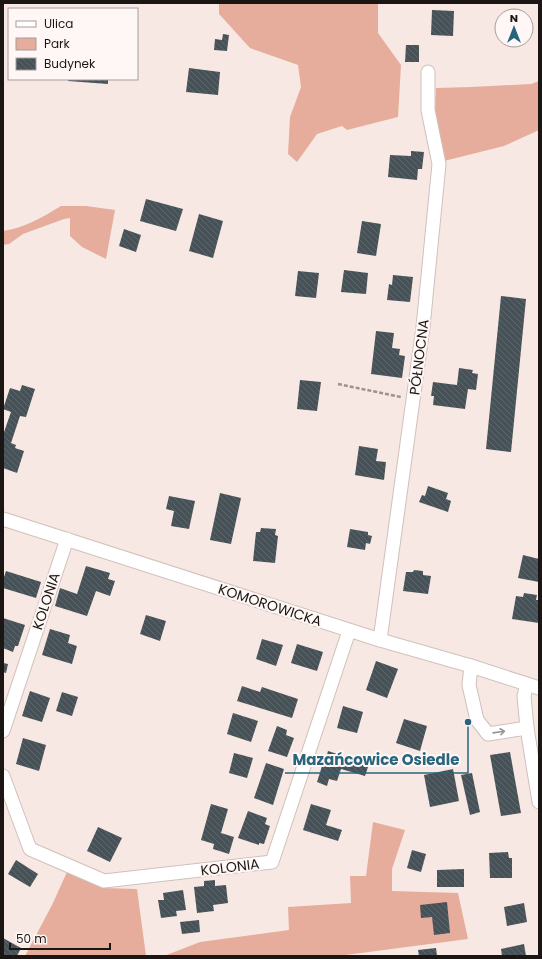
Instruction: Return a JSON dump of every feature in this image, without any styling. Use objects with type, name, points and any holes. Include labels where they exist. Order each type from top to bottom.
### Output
[{"type":"street","name":"PÓŁNOCNA","points":[[380,640],[423,327],[439,164],[428,110],[428,72]]},
{"type":"street","name":"KOMOROWICKA","points":[[3,519],[380,640],[471,666],[533,686]]},
{"type":"street","name":"KOLONIA","points":[[3,732],[67,540]]},
{"type":"street","name":"KOLONIA","points":[[3,776],[30,849],[104,881],[272,862],[349,630]]},
{"type":"street","points":[[471,666],[469,685],[477,720],[488,734],[527,728]]},
{"type":"street","points":[[533,686],[524,696],[527,728],[539,802]]},
{"type":"path","points":[[338,384],[413,399]]},
{"type":"green space","points":[[219,3],[378,3],[378,33],[401,65],[398,117],[347,130],[342,126],[317,134],[297,162],[288,154],[290,117],[301,87],[298,65],[250,48],[219,14]]},
{"type":"green space","points":[[539,81],[539,130],[504,146],[444,161],[435,111],[436,88],[531,84]]},
{"type":"green space","points":[[61,206],[86,206],[115,210],[106,259],[82,247],[70,236],[70,218],[23,234],[9,244],[3,245],[3,231],[26,225]]},
{"type":"green space","points":[[373,822],[405,830],[392,869],[392,891],[458,893],[468,939],[338,956],[164,956],[200,942],[289,930],[288,907],[351,903],[350,876],[366,876]]},
{"type":"green space","points":[[67,872],[103,888],[137,889],[146,956],[25,956],[52,905]]},
{"type":"building","points":[[432,10],[454,11],[453,36],[431,35]]},
{"type":"building","points":[[223,34],[229,35],[227,51],[214,50],[215,39],[222,40]]},
{"type":"building","points":[[406,45],[419,45],[419,62],[405,62]]},
{"type":"building","points":[[189,68],[220,72],[218,95],[186,92]]},
{"type":"building","points":[[108,80],[108,84],[68,81]]},
{"type":"building","points":[[411,151],[424,152],[422,169],[418,169],[417,180],[388,177],[390,155],[411,156]]},
{"type":"building","points":[[146,199],[183,209],[176,231],[140,221]]},
{"type":"building","points":[[199,214],[223,221],[213,258],[189,251]]},
{"type":"building","points":[[362,221],[381,224],[376,256],[357,253]]},
{"type":"building","points":[[124,229],[141,235],[136,252],[119,246]]},
{"type":"building","points":[[344,270],[368,273],[366,294],[341,292]]},
{"type":"building","points":[[298,271],[319,273],[316,298],[295,296]]},
{"type":"building","points":[[393,275],[413,277],[410,302],[387,300],[389,284],[392,285]]},
{"type":"building","points":[[501,296],[526,299],[511,452],[486,449]]},
{"type":"building","points":[[376,331],[394,333],[392,348],[400,349],[399,355],[405,356],[402,378],[371,374]]},
{"type":"building","points":[[459,368],[473,370],[472,373],[478,374],[476,390],[468,389],[465,409],[433,405],[434,396],[431,396],[433,382],[457,385]]},
{"type":"building","points":[[300,380],[321,382],[317,411],[297,409]]},
{"type":"building","points":[[22,385],[35,389],[26,417],[20,416],[11,443],[16,445],[15,448],[24,451],[17,473],[3,468],[3,435],[11,412],[3,409],[10,388],[20,391]]},
{"type":"building","points":[[359,446],[378,449],[376,461],[386,462],[384,480],[355,475]]},
{"type":"building","points":[[428,486],[448,493],[446,499],[451,501],[448,512],[419,502],[422,495],[425,496]]},
{"type":"building","points":[[220,493],[241,498],[231,544],[210,540]]},
{"type":"building","points":[[169,496],[195,501],[189,529],[171,526],[174,511],[166,509]]},
{"type":"building","points":[[261,528],[276,529],[275,535],[278,536],[275,563],[253,561],[256,532],[260,532]]},
{"type":"building","points":[[350,529],[368,532],[368,535],[372,536],[370,544],[366,543],[365,550],[347,547]]},
{"type":"building","points":[[523,555],[539,559],[539,582],[518,578]]},
{"type":"building","points":[[86,566],[110,573],[108,579],[115,581],[110,596],[96,591],[87,616],[55,606],[60,588],[77,594]]},
{"type":"building","points":[[414,570],[423,571],[423,575],[431,576],[428,594],[403,591],[406,572],[413,572]]},
{"type":"building","points":[[6,571],[41,582],[36,598],[3,588],[3,580]]},
{"type":"building","points":[[524,593],[537,595],[536,600],[539,600],[539,623],[512,619],[516,596],[523,597]]},
{"type":"building","points":[[146,615],[166,621],[160,641],[140,634]]},
{"type":"building","points":[[3,618],[25,625],[18,646],[15,646],[13,652],[3,648]]},
{"type":"building","points":[[50,629],[70,635],[68,643],[77,646],[72,664],[42,655]]},
{"type":"building","points":[[262,639],[283,645],[276,666],[256,659]]},
{"type":"building","points":[[297,644],[323,652],[317,671],[291,663]]},
{"type":"building","points":[[376,661],[398,669],[387,698],[366,690]]},
{"type":"building","points":[[3,663],[8,664],[6,673],[3,672]]},
{"type":"building","points":[[242,686],[260,692],[262,687],[298,699],[292,718],[237,701]]},
{"type":"building","points":[[30,691],[50,698],[42,722],[22,716]]},
{"type":"building","points":[[62,692],[78,697],[72,716],[56,711]]},
{"type":"building","points":[[343,706],[363,712],[357,733],[337,728]]},
{"type":"building","points":[[233,713],[258,721],[251,742],[227,734]]},
{"type":"building","points":[[404,719],[427,726],[420,751],[396,743]]},
{"type":"building","points":[[277,726],[287,730],[286,735],[294,738],[287,757],[268,751]]},
{"type":"building","points":[[23,738],[46,745],[39,771],[16,764]]},
{"type":"building","points":[[328,751],[369,764],[365,776],[341,769],[337,781],[329,779],[327,786],[317,782],[322,766],[318,765],[321,756],[326,758]]},
{"type":"building","points":[[510,752],[521,813],[501,816],[490,755]]},
{"type":"building","points":[[234,753],[253,758],[247,778],[229,773]]},
{"type":"building","points":[[266,763],[284,769],[273,805],[254,798]]},
{"type":"building","points":[[453,769],[459,801],[430,807],[424,775]]},
{"type":"building","points":[[472,773],[480,812],[470,815],[461,775]]},
{"type":"building","points":[[211,804],[228,809],[221,833],[234,837],[229,854],[213,849],[214,844],[201,840]]},
{"type":"building","points":[[311,804],[331,810],[326,825],[342,830],[338,841],[303,830]]},
{"type":"building","points":[[248,811],[267,818],[265,824],[270,826],[264,844],[259,843],[259,845],[238,838]]},
{"type":"building","points":[[98,827],[122,838],[110,862],[87,851]]},
{"type":"building","points":[[412,850],[426,854],[421,872],[407,868]]},
{"type":"building","points":[[508,852],[509,858],[512,858],[512,878],[490,878],[489,853]]},
{"type":"building","points":[[16,860],[38,874],[30,887],[8,874]]},
{"type":"building","points":[[464,869],[464,887],[437,887],[437,870]]},
{"type":"building","points":[[215,880],[215,886],[226,885],[228,903],[213,905],[214,911],[197,913],[194,887],[204,886],[204,881]]},
{"type":"building","points":[[183,890],[186,910],[176,911],[177,916],[161,918],[158,900],[164,900],[163,893]]},
{"type":"building","points":[[447,902],[450,933],[434,935],[432,917],[421,918],[420,905]]},
{"type":"building","points":[[524,903],[527,922],[507,926],[504,907]]},
{"type":"building","points":[[199,920],[200,932],[182,934],[180,922]]},
{"type":"building","points":[[3,938],[21,948],[17,956],[3,956]]},
{"type":"building","points":[[524,944],[526,956],[502,956],[501,949]]},
{"type":"building","points":[[436,948],[437,956],[419,956],[418,950]]},
{"type":"place","name":"Mazańcowice Osiedle","points":[[468,722]]}]
